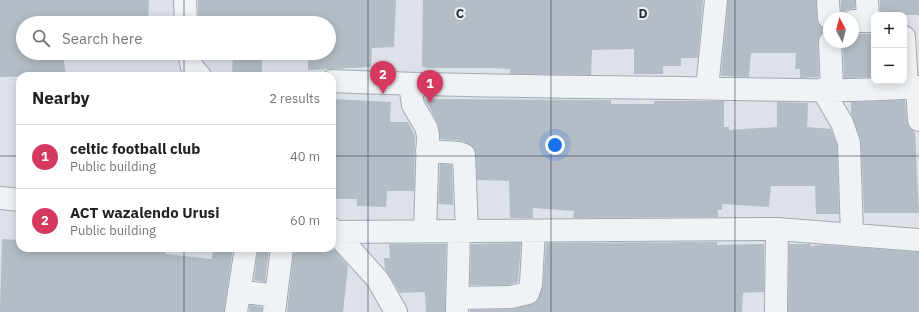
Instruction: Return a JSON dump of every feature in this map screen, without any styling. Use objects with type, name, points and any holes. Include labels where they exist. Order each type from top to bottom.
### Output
[{"type":"street","points":[[185,0],[186,16]]},
{"type":"street","points":[[706,88],[716,0]]},
{"type":"street","points":[[828,0],[829,12]]},
{"type":"street","points":[[830,48],[827,89],[849,143],[852,235]]},
{"type":"street","points":[[906,48],[919,120]]},
{"type":"street","points":[[336,81],[410,84],[885,90],[914,87]]},
{"type":"street","points":[[410,84],[413,104],[426,127],[428,135],[425,231]]},
{"type":"street","points":[[427,151],[464,155],[462,231],[457,305],[528,293],[531,284],[534,231]]},
{"type":"street","points":[[0,198],[16,200]]},
{"type":"street","points":[[776,312],[777,229]]},
{"type":"street","points":[[336,230],[534,231],[777,229],[919,240]]},
{"type":"street","points":[[336,233],[378,280],[396,312]]},
{"type":"street","points":[[245,252],[238,302],[275,304],[282,252]]},
{"type":"building","points":[[0,0],[149,0],[148,16],[16,16],[16,60],[64,60],[65,72],[16,72],[16,77],[0,77]]},
{"type":"building","points":[[198,0],[396,0],[394,47],[372,48],[371,67],[308,70],[308,60],[336,60],[336,16],[198,16]]},
{"type":"building","points":[[423,0],[703,0],[698,58],[681,58],[681,66],[663,66],[663,74],[634,74],[634,49],[592,50],[591,75],[510,74],[510,69],[422,67]]},
{"type":"building","points":[[728,0],[816,0],[818,24],[823,27],[823,33],[819,36],[818,42],[819,77],[800,78],[800,69],[795,69],[796,53],[751,53],[749,77],[721,76]]},
{"type":"building","points":[[841,0],[855,0],[855,8],[841,12]]},
{"type":"building","points":[[880,0],[919,0],[919,15],[907,15],[907,12],[882,12],[880,10]]},
{"type":"building","points":[[859,34],[871,34],[871,77],[844,78],[843,48],[859,48]]},
{"type":"building","points":[[233,60],[262,60],[262,72],[232,72]]},
{"type":"building","points":[[336,99],[391,102],[390,122],[408,122],[415,136],[414,191],[387,191],[386,207],[357,206],[357,199],[336,199]]},
{"type":"building","points":[[425,99],[611,100],[611,104],[654,104],[654,101],[724,101],[724,127],[729,127],[729,130],[777,127],[777,102],[808,103],[807,127],[831,129],[837,145],[839,214],[816,214],[815,186],[771,186],[769,207],[722,204],[722,210],[718,210],[718,217],[573,218],[574,211],[533,208],[533,218],[510,218],[509,181],[477,180],[476,155],[474,148],[463,141],[440,139],[438,124]]},
{"type":"building","points":[[905,100],[907,121],[909,127],[915,132],[919,213],[864,213],[861,142],[851,114],[851,102]]},
{"type":"building","points":[[440,164],[452,165],[453,205],[438,204]]},
{"type":"building","points":[[2,239],[16,240],[16,252],[165,252],[165,254],[212,259],[213,252],[232,252],[224,312],[0,312]]},
{"type":"building","points":[[717,242],[717,245],[764,244],[764,292],[743,293],[742,312],[470,312],[470,310],[514,309],[536,302],[543,285],[546,243]]},
{"type":"building","points":[[521,243],[518,282],[509,285],[470,285],[471,244]]},
{"type":"building","points":[[389,244],[446,244],[445,312],[426,312],[425,292],[400,293],[385,269],[384,258],[390,258]]},
{"type":"building","points":[[789,244],[810,244],[810,246],[824,245],[919,252],[919,312],[788,312]]},
{"type":"building","points":[[336,251],[348,266],[343,312],[287,312],[294,252]]},
{"type":"building","points":[[258,252],[269,252],[265,282],[254,280]]},
{"type":"building","points":[[250,305],[262,307],[262,312],[249,312]]},
{"type":"place","name":"ACT wazalendo Urusi","points":[[383,94]]},
{"type":"place","name":"celtic football club","points":[[430,103]]}]
